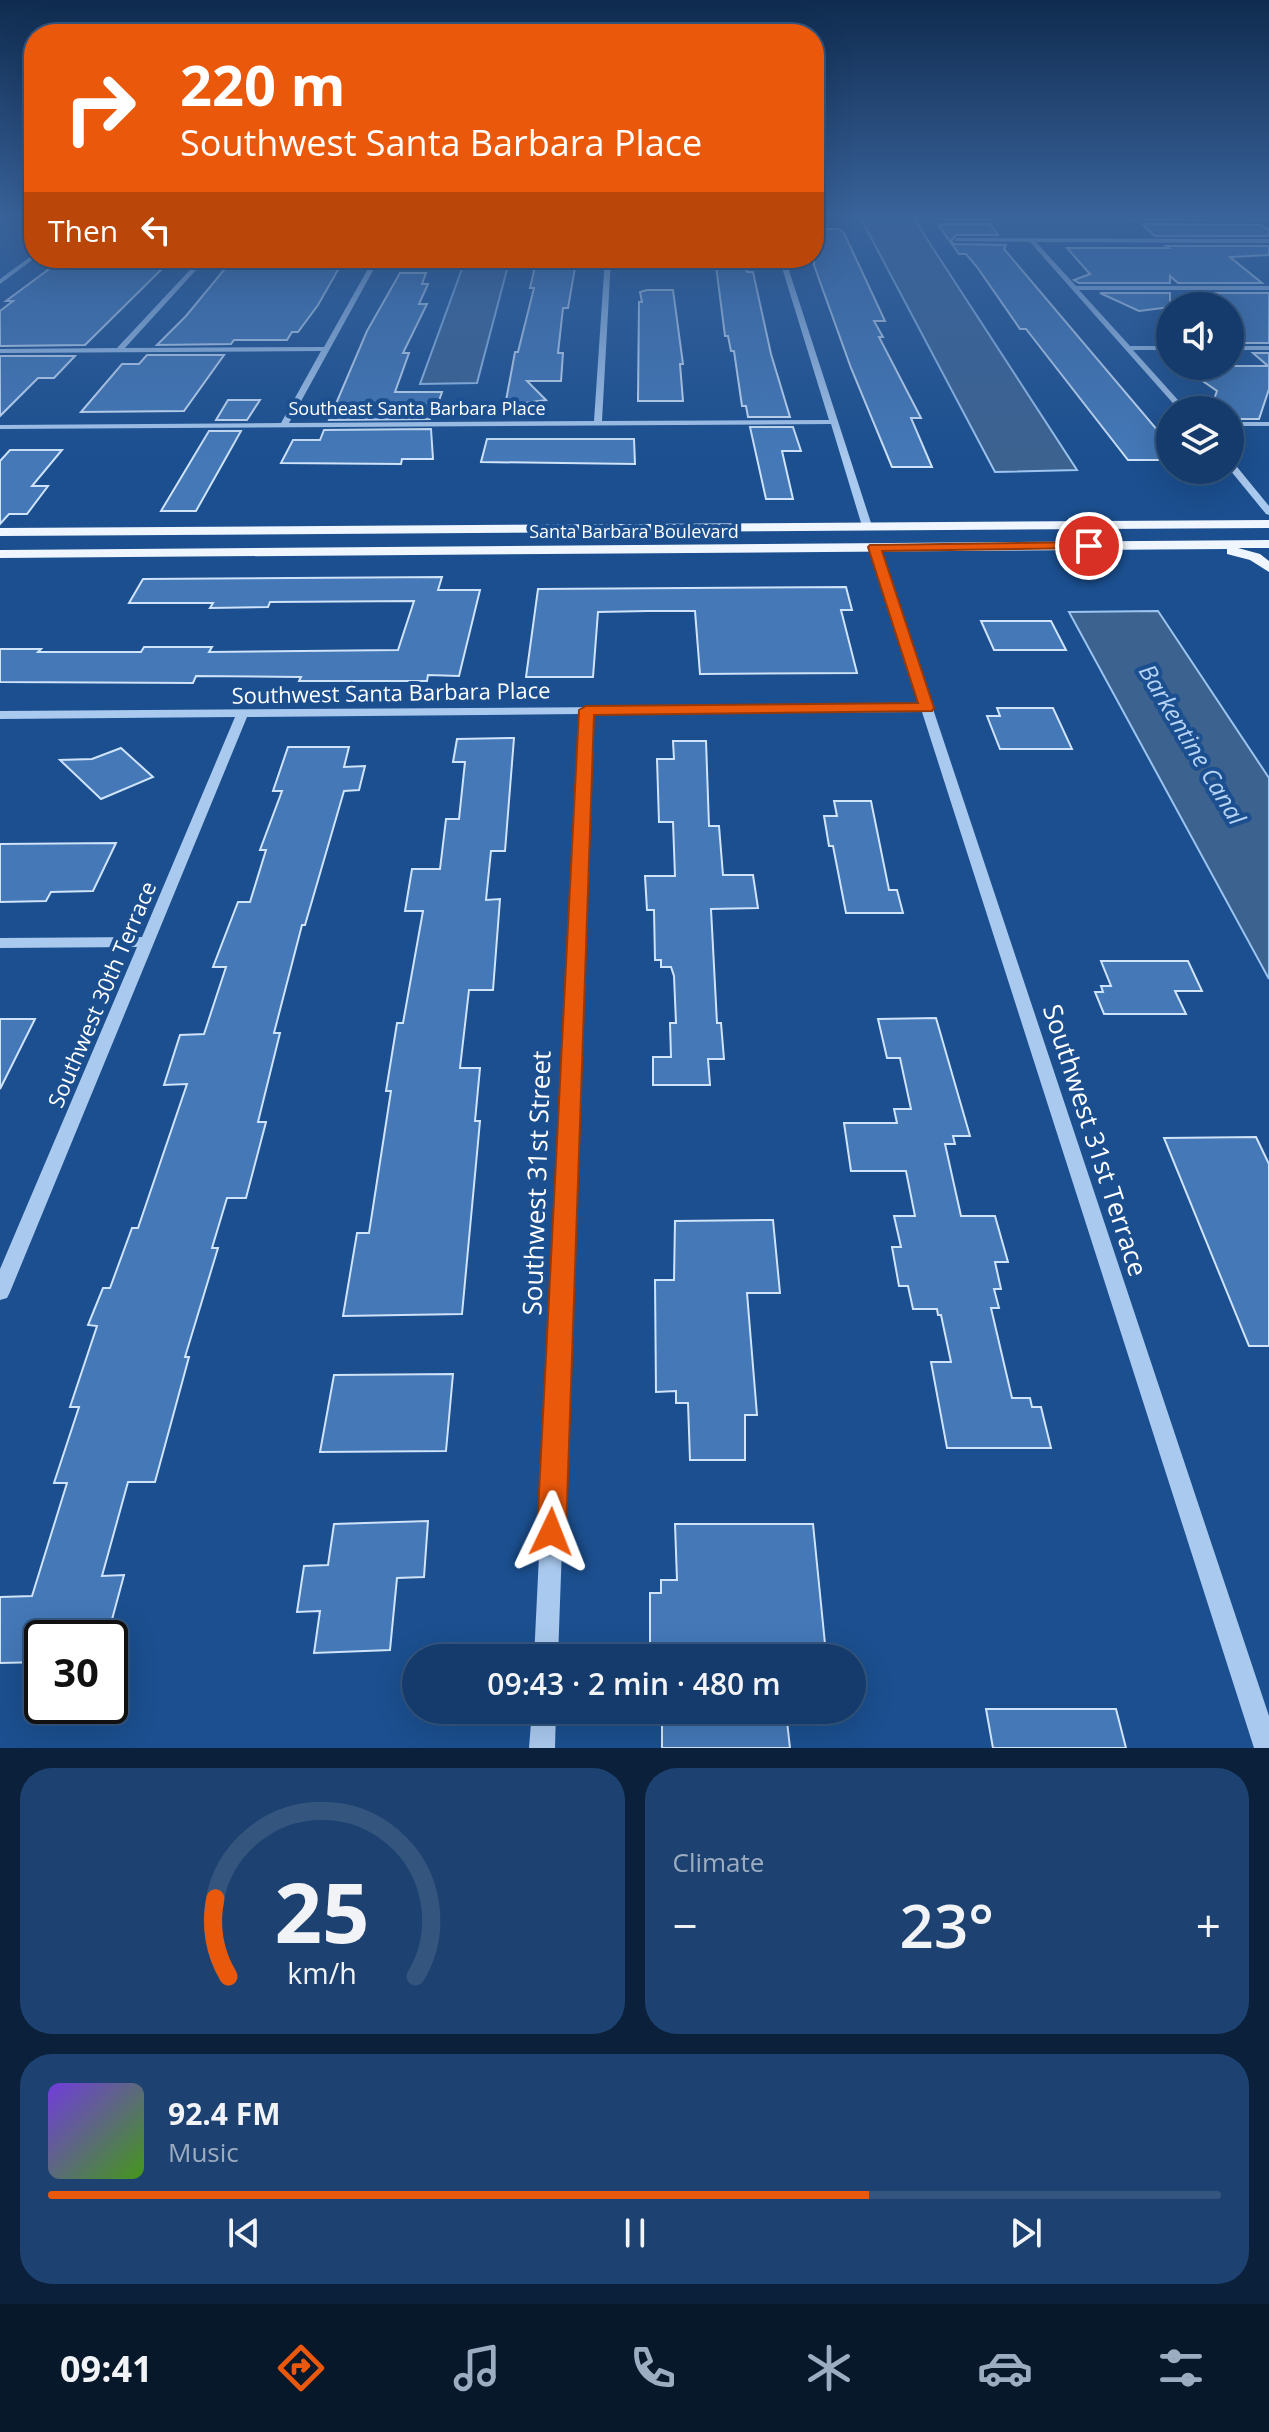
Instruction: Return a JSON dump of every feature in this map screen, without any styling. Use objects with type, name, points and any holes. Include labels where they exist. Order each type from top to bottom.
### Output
[{"type":"main road","name":"Santa Barbara Boulevard","points":[[0,532],[1269,524]]},
{"type":"main road","name":"Santa Barbara Boulevard","points":[[0,554],[1269,544]]},
{"type":"main road","points":[[1181,545],[1227,550],[1254,557],[1269,568]]},
{"type":"street","points":[[119,350],[168,297]]},
{"type":"street","points":[[284,425],[355,297]]},
{"type":"street","points":[[598,423],[606,297]]},
{"type":"street","points":[[794,297],[867,526]]},
{"type":"street","points":[[1081,297],[1171,396]]},
{"type":"street","points":[[1129,348],[1156,348]]},
{"type":"street","points":[[1244,348],[1269,348]]},
{"type":"street","points":[[0,351],[326,349]]},
{"type":"street","name":"Southeast Santa Barbara Place","points":[[0,427],[833,422]]},
{"type":"street","points":[[1244,424],[1269,424]]},
{"type":"street","points":[[1244,481],[1269,512]]},
{"type":"street","name":"Southwest 31st Terrace","points":[[874,547],[1267,1748]]},
{"type":"street","name":"Southwest Santa Barbara Place","points":[[0,715],[927,708]]},
{"type":"street","name":"Southwest 31st Street","points":[[547,1644],[586,710]]},
{"type":"street","name":"Southwest 30th Terrace","points":[[0,1292],[243,713]]},
{"type":"street","points":[[0,943],[146,942]]},
{"type":"street","points":[[542,1748],[543,1724]]},
{"type":"water","points":[[452,297],[500,297],[477,383],[420,384]]},
{"type":"water","points":[[902,297],[964,297],[1077,470],[995,472]]},
{"type":"water","name":"Barkentine Canal","points":[[1158,611],[1269,778],[1269,979],[1069,612]]},
{"type":"building","points":[[12,297],[134,297],[85,345],[0,346],[0,311],[13,301],[6,301]]},
{"type":"building","points":[[202,297],[323,297],[298,332],[292,332],[287,340],[157,345]]},
{"type":"building","points":[[387,297],[422,297],[419,304],[427,304],[403,353],[409,353],[395,392],[442,392],[430,419],[329,420],[367,331]]},
{"type":"building","points":[[532,297],[570,297],[568,308],[563,308],[558,353],[563,353],[561,381],[527,381],[546,400],[505,406],[515,352],[518,352]]},
{"type":"building","points":[[641,297],[674,297],[683,364],[680,364],[683,401],[638,401],[639,302],[642,302]]},
{"type":"building","points":[[720,297],[758,297],[790,417],[748,417],[746,406],[742,406],[734,351],[731,351],[728,336],[725,336]]},
{"type":"building","points":[[825,297],[874,297],[885,321],[874,321],[883,337],[879,337],[921,418],[911,418],[932,467],[892,467]]},
{"type":"building","points":[[998,297],[1044,297],[1156,428],[1156,460],[1128,460],[1026,329],[1020,329]]},
{"type":"building","points":[[1108,297],[1156,297],[1156,309],[1139,311]]},
{"type":"building","points":[[1244,297],[1269,297],[1269,343],[1244,343]]},
{"type":"building","points":[[1253,353],[1269,353],[1269,389],[1259,419],[1244,419],[1244,396],[1215,396],[1217,391],[1201,380],[1244,380],[1244,366],[1268,366]]},
{"type":"building","points":[[147,355],[224,355],[184,411],[81,412],[122,364],[139,364]]},
{"type":"building","points":[[0,356],[75,356],[54,378],[38,378],[0,416]]},
{"type":"building","points":[[228,400],[260,400],[247,420],[216,420]]},
{"type":"building","points":[[750,427],[793,427],[801,451],[782,451],[793,499],[766,499]]},
{"type":"building","points":[[431,429],[433,459],[402,459],[401,464],[281,463],[293,440],[320,440],[324,430]]},
{"type":"building","points":[[209,431],[241,431],[196,511],[161,511]]},
{"type":"building","points":[[487,439],[634,439],[635,464],[481,462]]},
{"type":"building","points":[[10,450],[62,450],[32,486],[48,486],[27,514],[9,514],[0,524],[0,461]]},
{"type":"building","points":[[442,577],[438,590],[480,590],[459,676],[428,675],[427,681],[299,681],[301,677],[196,676],[193,683],[0,682],[0,649],[41,649],[38,652],[141,652],[144,647],[212,647],[209,652],[398,650],[414,601],[270,602],[268,607],[210,608],[213,603],[129,603],[143,579]]},
{"type":"building","points":[[846,587],[852,610],[841,610],[857,673],[700,674],[695,611],[648,611],[598,612],[593,677],[526,677],[538,589]]},
{"type":"building","points":[[981,621],[1051,621],[1066,650],[994,650]]},
{"type":"building","points":[[997,708],[1053,708],[1072,749],[1000,749],[987,716],[1000,716]]},
{"type":"building","points":[[514,738],[505,851],[491,851],[486,900],[500,899],[493,990],[469,990],[460,1068],[480,1068],[475,1121],[480,1121],[462,1314],[343,1316],[357,1233],[369,1233],[391,1091],[386,1091],[397,1023],[403,1023],[423,911],[405,911],[412,869],[440,869],[446,819],[459,819],[465,762],[453,762],[457,739]]},
{"type":"building","points":[[673,741],[706,741],[709,826],[719,826],[723,875],[753,875],[758,908],[711,909],[717,1023],[721,1023],[724,1059],[708,1059],[710,1085],[653,1085],[653,1057],[671,1057],[670,1023],[676,1023],[674,976],[671,967],[661,967],[661,960],[655,960],[654,910],[647,910],[645,876],[675,876],[673,822],[659,822],[657,759],[674,759]]},
{"type":"building","points":[[288,747],[349,747],[344,767],[365,766],[359,790],[344,791],[305,925],[302,925],[274,1033],[280,1033],[258,1122],[266,1122],[246,1198],[227,1198],[212,1248],[218,1248],[185,1357],[189,1357],[155,1482],[128,1482],[102,1576],[124,1575],[112,1620],[24,1620],[24,1662],[0,1663],[0,1597],[32,1596],[67,1483],[54,1483],[79,1407],[70,1407],[97,1326],[88,1325],[103,1288],[110,1288],[132,1228],[138,1228],[187,1084],[164,1085],[180,1035],[204,1034],[226,967],[213,967],[238,902],[250,902],[266,850],[260,850],[282,791],[273,791]]},
{"type":"building","points":[[121,748],[153,777],[101,799],[60,760],[92,759]]},
{"type":"building","points":[[834,801],[871,801],[889,890],[897,890],[903,913],[846,913],[824,816],[837,816]]},
{"type":"building","points":[[116,843],[93,891],[51,892],[46,901],[0,902],[0,844]]},
{"type":"building","points":[[1101,961],[1188,961],[1202,991],[1175,991],[1186,1014],[1104,1014],[1095,992],[1103,992],[1101,986],[1111,986]]},
{"type":"building","points":[[936,1018],[970,1136],[953,1136],[955,1144],[945,1144],[961,1216],[995,1216],[1008,1262],[995,1262],[1001,1289],[994,1289],[999,1308],[991,1308],[1012,1398],[1030,1398],[1032,1407],[1041,1407],[1051,1448],[947,1448],[931,1362],[951,1362],[941,1315],[938,1315],[937,1309],[913,1309],[908,1286],[899,1286],[892,1247],[901,1247],[894,1216],[915,1216],[906,1171],[851,1171],[844,1123],[897,1123],[894,1109],[911,1109],[900,1058],[887,1058],[878,1019]]},
{"type":"building","points":[[0,1019],[35,1019],[0,1089]]},
{"type":"building","points":[[1256,1137],[1269,1164],[1269,1346],[1249,1346],[1164,1138]]},
{"type":"building","points":[[773,1220],[780,1293],[747,1293],[757,1415],[745,1415],[745,1460],[690,1460],[688,1403],[676,1403],[676,1391],[656,1392],[655,1280],[674,1280],[675,1221]]},
{"type":"building","points":[[453,1374],[446,1451],[320,1452],[334,1375]]},
{"type":"building","points":[[428,1521],[424,1577],[397,1578],[390,1650],[314,1653],[320,1611],[297,1612],[304,1566],[328,1565],[334,1524]]},
{"type":"building","points":[[675,1524],[813,1524],[825,1644],[650,1644],[650,1593],[661,1593],[661,1580],[677,1580]]},
{"type":"building","points":[[986,1709],[1116,1709],[1126,1748],[993,1748]]},
{"type":"building","points":[[662,1724],[787,1724],[790,1748],[662,1748]]},
{"type":"route","points":[[551,1532],[586,710],[927,708],[874,547],[1089,546]]}]
